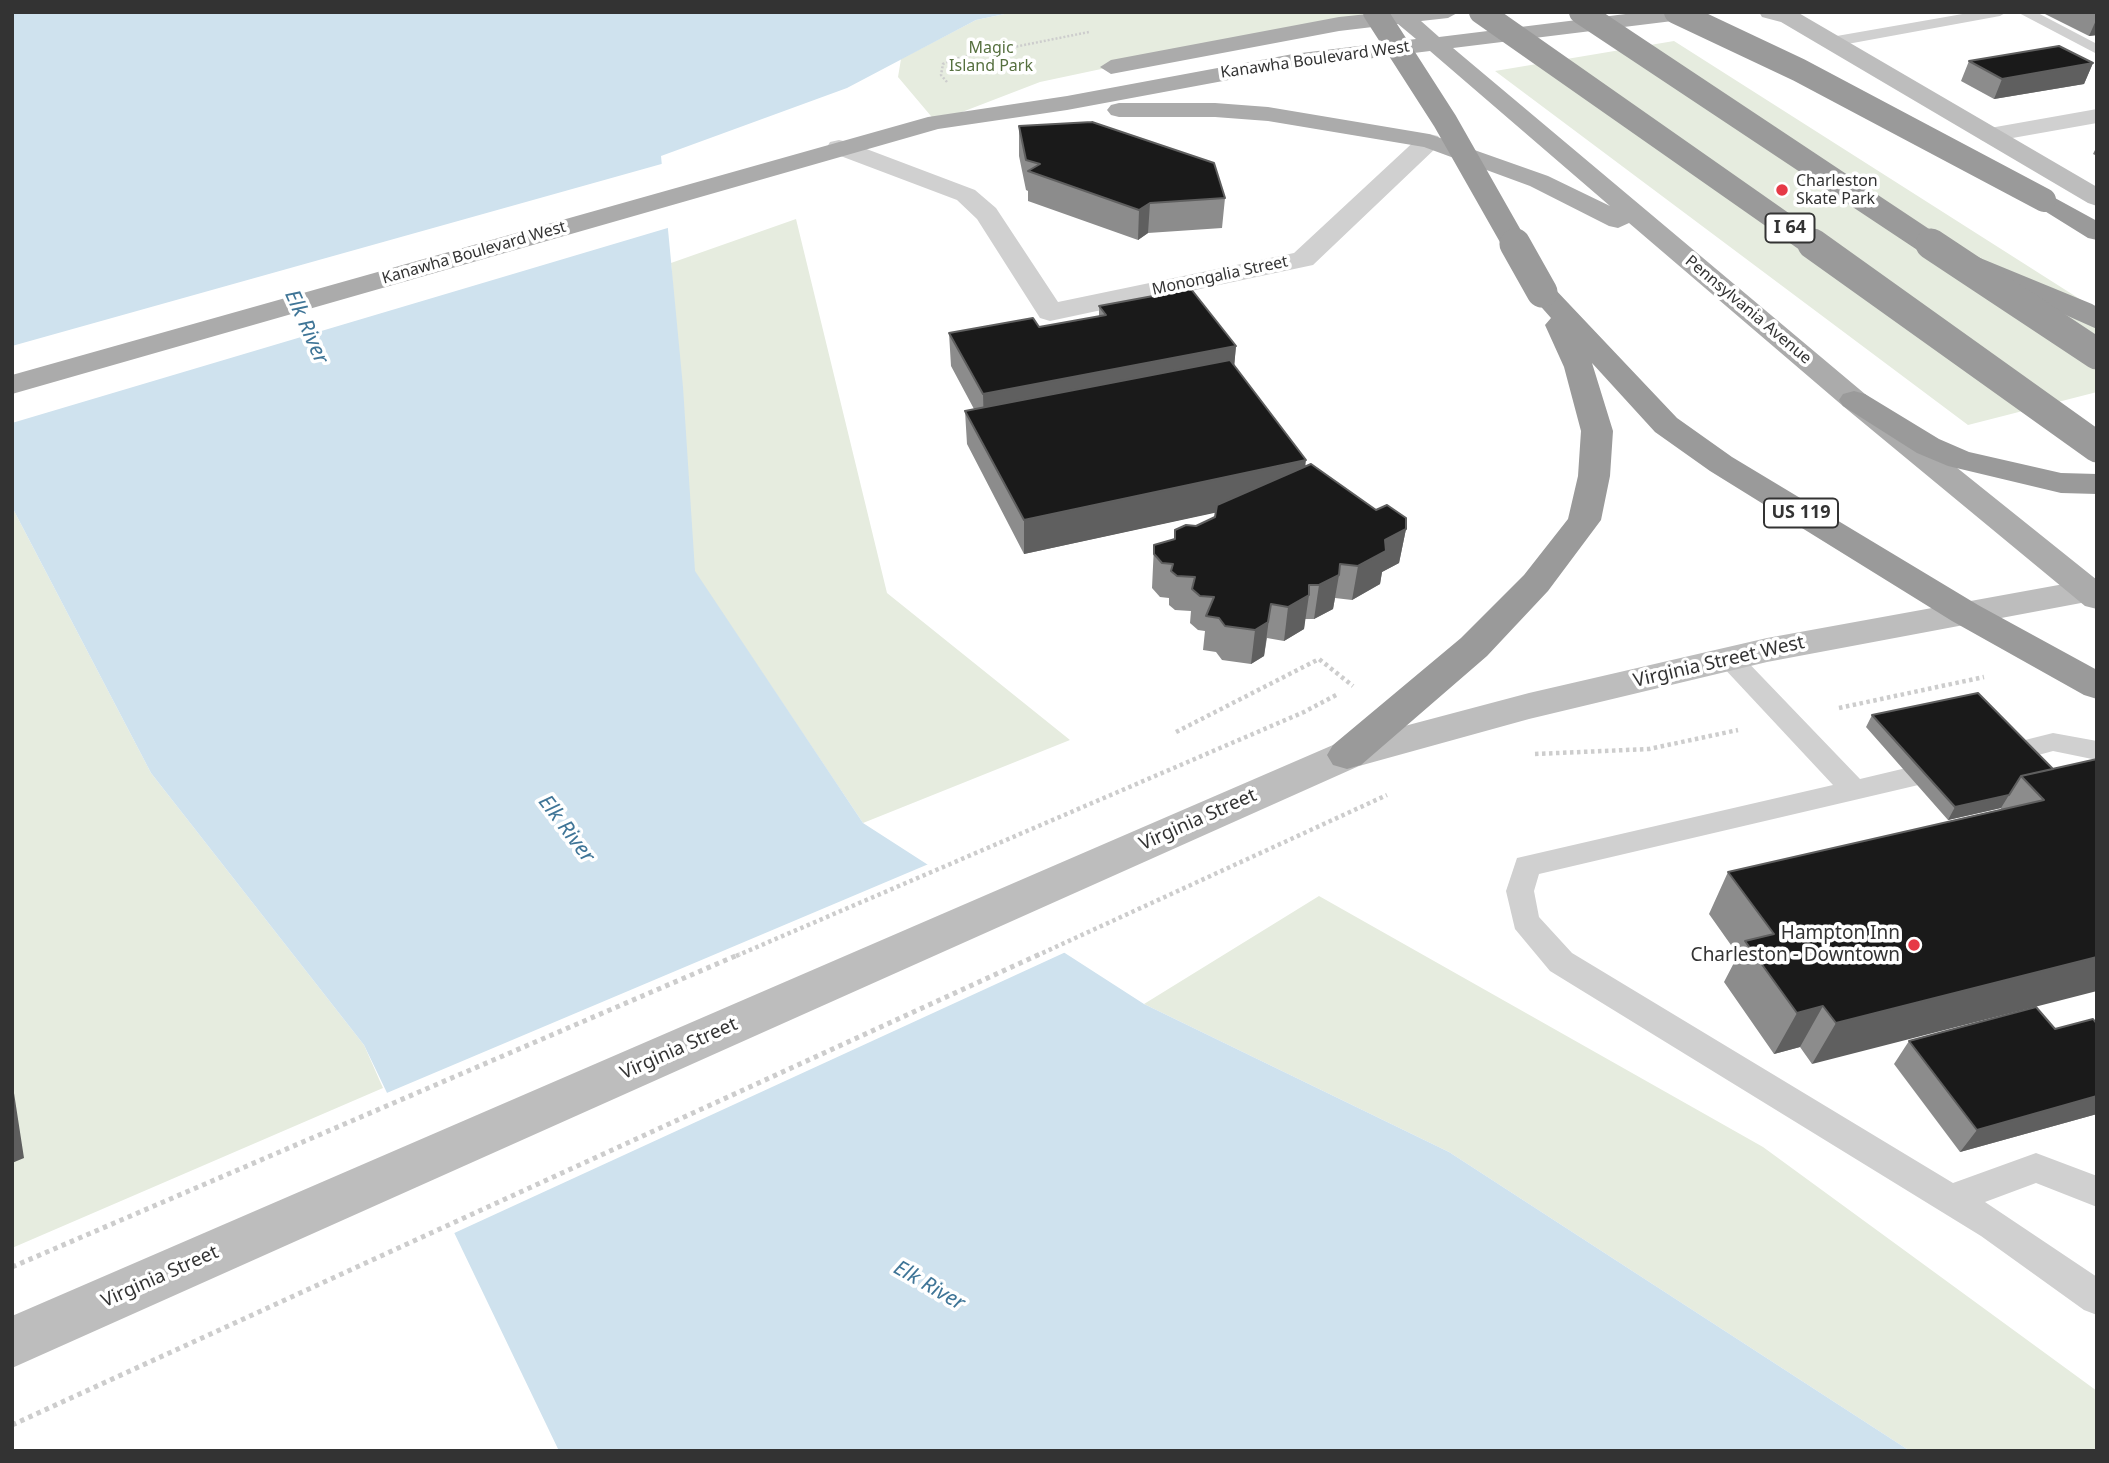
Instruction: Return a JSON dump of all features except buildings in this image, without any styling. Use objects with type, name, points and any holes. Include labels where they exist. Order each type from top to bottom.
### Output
[{"type":"highway","name":"US 119","points":[[1375,12],[1395,39],[1445,121],[1542,292],[1666,425],[1721,464],[1965,613],[2097,686]]},
{"type":"highway","name":"I 64","points":[[1481,12],[1972,355],[2097,447]]},
{"type":"highway","points":[[1581,12],[2097,354]]},
{"type":"highway","points":[[1676,12],[1822,82],[2044,200],[2097,232]]},
{"type":"highway","points":[[1938,248],[2082,310],[2097,320]]},
{"type":"highway","points":[[1346,755],[1474,647],[1536,583],[1584,520],[1594,476],[1597,431],[1579,367],[1542,292]]},
{"type":"highway","points":[[1854,400],[1928,446],[1959,459],[2061,483],[2097,484]]},
{"type":"main road","name":"Kanawha Boulevard West","points":[[1091,71],[1281,34],[1448,12]]},
{"type":"main road","name":"Kanawha Boulevard West","points":[[12,385],[839,147],[936,122],[1067,103],[1293,61],[1697,12]]},
{"type":"main road","points":[[1770,12],[1789,17],[2097,198]]},
{"type":"main road","name":"Pennsylvania Avenue","points":[[1403,17],[1854,400],[2094,593]]},
{"type":"main road","name":"Kanawha Boulevard West","points":[[936,122],[1027,87]]},
{"type":"main road","points":[[936,122],[1016,122],[1122,110],[1215,110],[1353,126],[1429,141],[1539,181],[1601,210],[1691,261]]},
{"type":"main road","name":"Virginia Street West","points":[[1346,755],[1529,706],[1730,659],[1965,613],[2094,593]]},
{"type":"main road","name":"Virginia Street","points":[[12,1342],[1346,755]]},
{"type":"street","points":[[1990,135],[2097,116]]},
{"type":"street","name":"Monongalia Street","points":[[839,147],[966,195],[987,214],[1050,312],[1303,259],[1429,141]]},
{"type":"lane","points":[[1831,42],[2000,12]]},
{"type":"lane","points":[[2024,12],[2097,50]]},
{"type":"lane","points":[[1730,659],[1854,790]]},
{"type":"lane","points":[[2097,751],[2053,743],[1527,866],[1521,891],[1525,921],[1561,962],[1950,1199],[2097,1298]]},
{"type":"lane","points":[[1950,1199],[2036,1168],[2097,1192]]},
{"type":"path","points":[[950,86],[941,75],[943,64],[954,59],[1099,30]]},
{"type":"path","points":[[1176,732],[1319,659],[1353,686]]},
{"type":"path","points":[[1530,754],[1649,750],[1992,675]]},
{"type":"path","points":[[12,1267],[1304,712]]},
{"type":"path","points":[[12,1425],[1400,790]]},
{"type":"green space","name":"Magic Island Park","points":[[1014,12],[1448,12],[1186,51],[1040,82],[936,122],[898,77],[901,59],[976,20]]},
{"type":"green space","name":"Charleston Skate Park","points":[[1674,41],[2097,310],[2097,392],[1968,425],[1495,71]]},
{"type":"green space","points":[[796,219],[887,593],[1070,740],[863,823],[694,571],[671,263]]},
{"type":"green space","points":[[12,507],[151,773],[364,1045],[383,1088],[12,1248]]},
{"type":"green space","points":[[1319,896],[1763,1147],[2097,1391],[2097,1451],[1910,1451],[1449,1152],[1144,1004]]},
{"type":"water","name":"Elk River","points":[[12,12],[1014,12],[976,20],[847,88],[661,156],[683,387],[695,571],[863,823],[1144,1004],[1449,1152],[1910,1451],[559,1451],[364,1045],[151,773],[12,507]]},
{"type":"pier","points":[[665,163],[671,227],[12,423],[12,346]]},
{"type":"pier","points":[[931,863],[1068,951],[450,1235],[382,1095]]},
{"type":"place","name":"Charleston Skate Park","points":[[1782,190]]},
{"type":"place","name":"Hampton Inn Charleston - Downtown","points":[[1914,945]]}]
